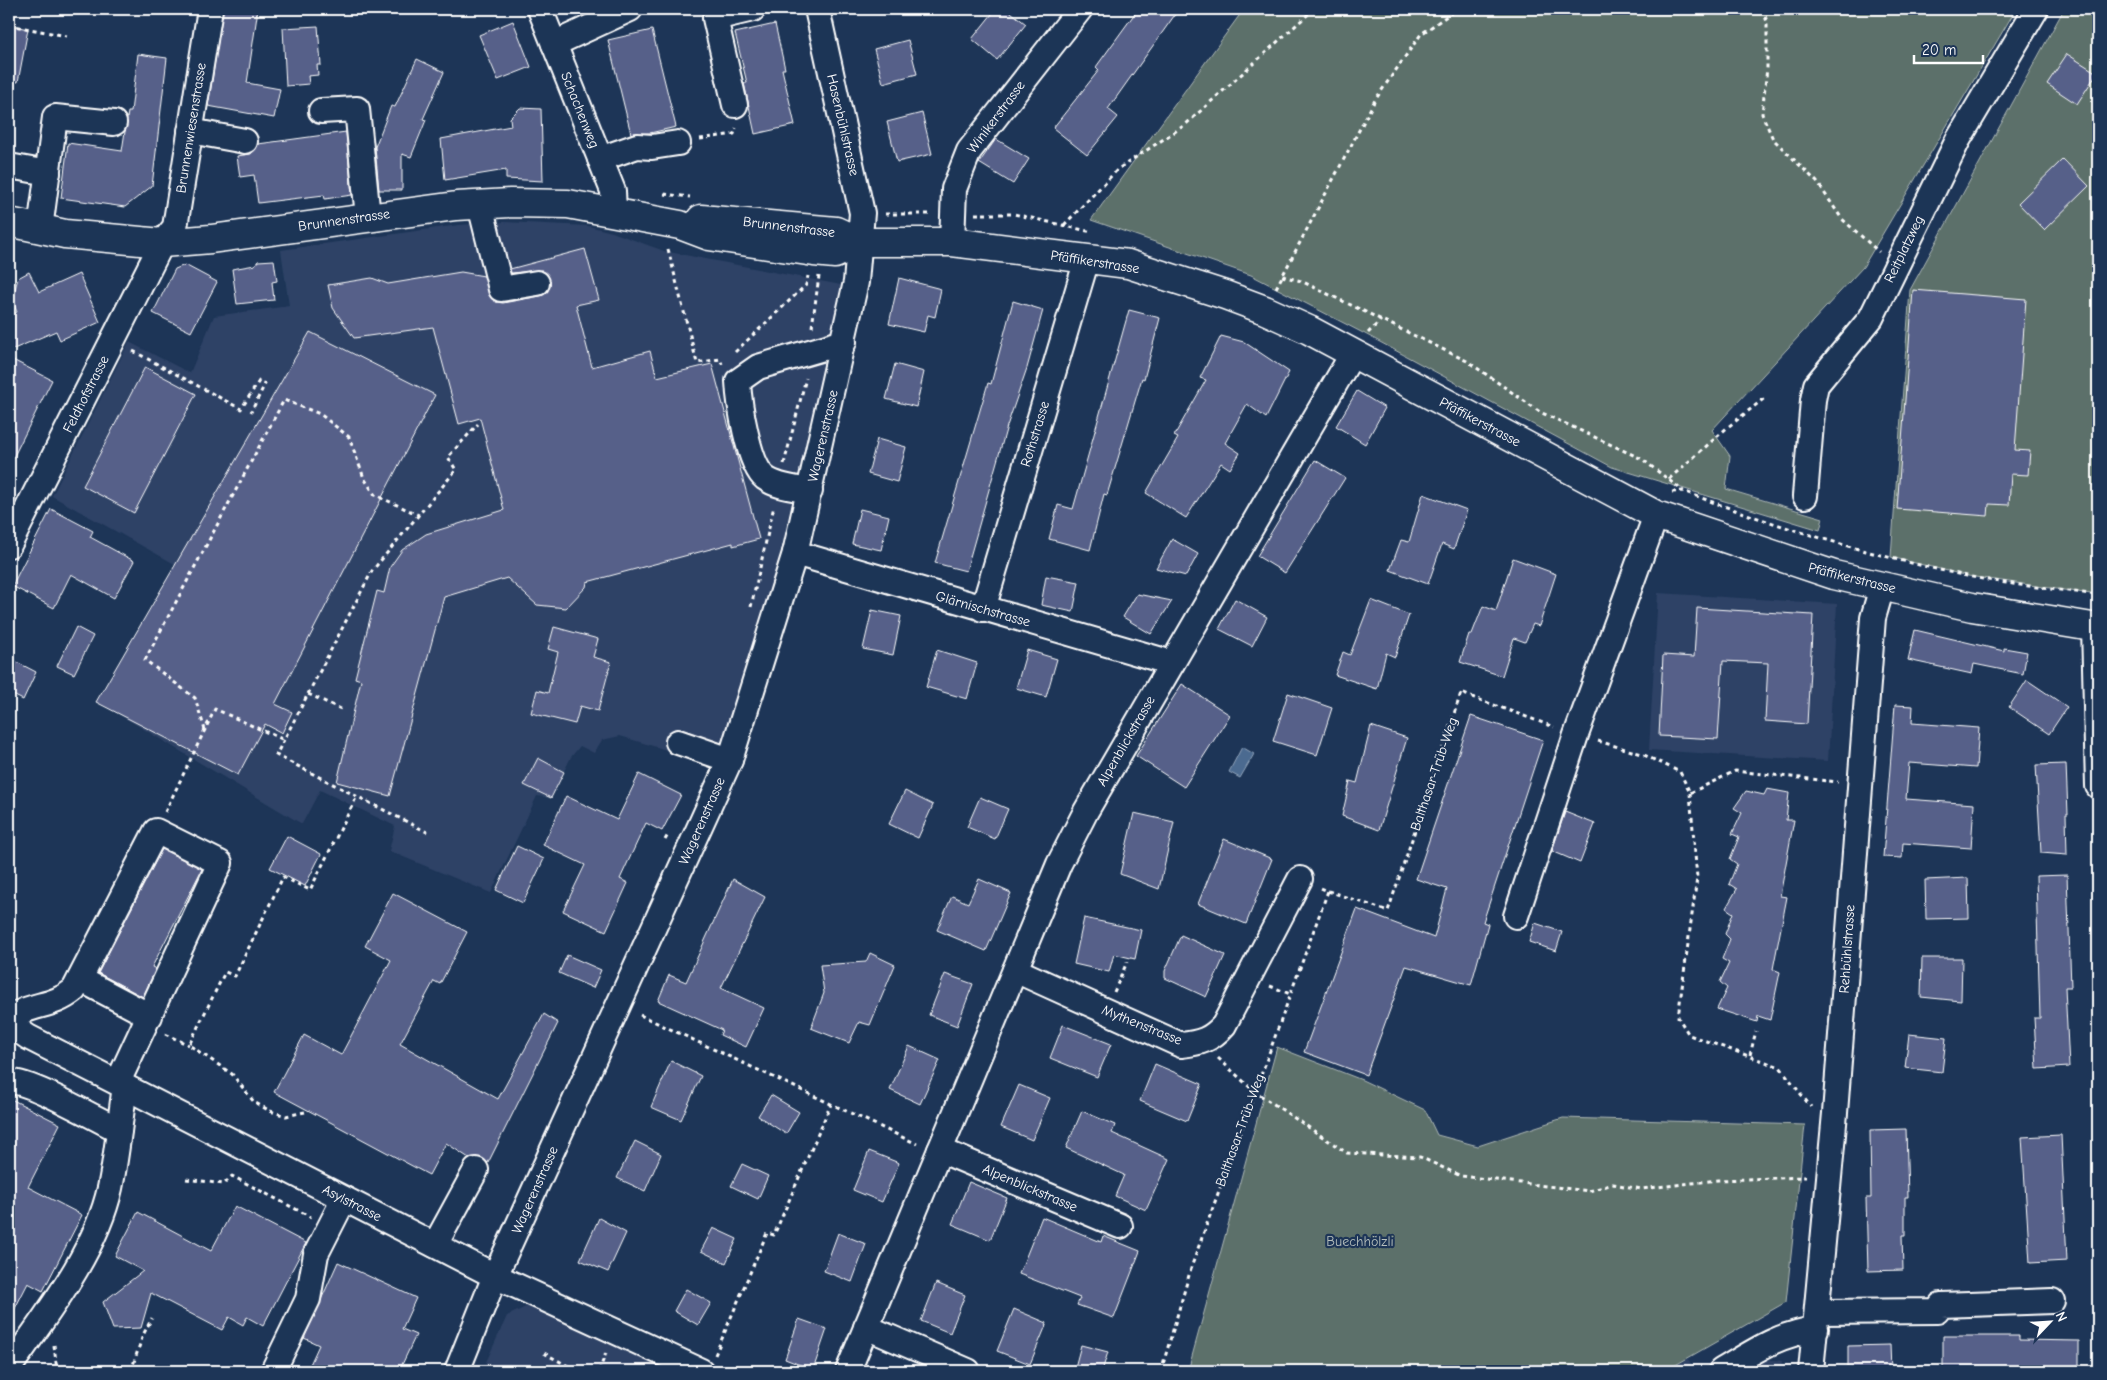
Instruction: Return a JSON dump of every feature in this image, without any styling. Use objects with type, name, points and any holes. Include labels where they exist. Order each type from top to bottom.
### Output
[{"type":"main road","name":"Brunnenstrasse","points":[[9,222],[65,234],[162,243],[211,239],[368,217],[480,205],[568,204],[680,225],[709,236],[835,254],[860,242]]},
{"type":"main road","name":"Pfäffikerstrasse","points":[[860,242],[952,242],[1128,264],[1184,280],[1357,346],[1656,515],[1834,576],[1972,607],[2096,628]]},
{"type":"street","name":"Brunnenwiesenstrasse","points":[[162,243],[175,227],[210,9]]},
{"type":"street","name":"Schachenweg","points":[[540,9],[613,191],[614,212]]},
{"type":"street","points":[[554,44],[630,9]]},
{"type":"street","points":[[736,116],[714,13],[753,9]]},
{"type":"street","name":"Hasenbühlstrasse","points":[[817,9],[862,213],[860,242]]},
{"type":"street","name":"Winikerstrasse","points":[[952,242],[954,189],[969,151],[1080,9]]},
{"type":"street","name":"Reitplatzweg","points":[[1805,496],[1813,400],[1816,385],[1871,318],[1958,140],[2036,9]]},
{"type":"street","points":[[321,110],[357,109],[368,217]]},
{"type":"street","points":[[40,229],[54,117],[114,124]]},
{"type":"street","points":[[190,131],[245,141]]},
{"type":"street","points":[[600,159],[637,146],[652,147],[678,143]]},
{"type":"street","points":[[9,166],[48,173]]},
{"type":"street","points":[[480,205],[501,289],[537,283]]},
{"type":"street","name":"Wagerenstrasse","points":[[457,1371],[495,1276],[730,760],[795,553],[844,342],[856,282],[860,242]]},
{"type":"street","name":"Feldhofstrasse","points":[[9,545],[162,243]]},
{"type":"street","name":"Rothstrasse","points":[[983,609],[1087,259]]},
{"type":"street","points":[[810,491],[779,484],[764,477],[753,459],[739,399],[738,381],[758,367],[844,342]]},
{"type":"street","name":"Alpenblickstrasse","points":[[848,1371],[1063,856],[1086,812],[1357,346]]},
{"type":"street","points":[[1516,916],[1576,735],[1656,515]]},
{"type":"street","name":"Glärnischstrasse","points":[[795,553],[1172,663]]},
{"type":"street","name":"Rehbühlstrasse","points":[[1811,1371],[1817,1320],[1873,618],[1882,587]]},
{"type":"street","points":[[2096,628],[2098,786]]},
{"type":"street","points":[[678,742],[730,760]]},
{"type":"street","points":[[9,1022],[21,1011],[64,998],[74,990],[156,831],[220,863],[150,1016],[122,1084],[119,1130],[110,1190],[98,1224],[67,1285],[9,1368]]},
{"type":"street","name":"Mythenstrasse","points":[[1015,970],[1181,1045],[1200,1043],[1214,1036],[1224,1025],[1300,879]]},
{"type":"street","points":[[80,979],[150,1016]]},
{"type":"street","name":"Asylstrasse","points":[[9,1022],[28,1037],[495,1276],[706,1367]]},
{"type":"street","points":[[9,1082],[16,1081],[45,1093],[119,1130]]},
{"type":"street","name":"Alpenblickstrasse","points":[[939,1152],[1120,1226]]},
{"type":"street","points":[[435,1246],[476,1170]]},
{"type":"street","points":[[273,1371],[308,1299],[316,1254],[344,1199]]},
{"type":"street","points":[[1720,1371],[1779,1338],[1817,1320],[1936,1310],[1941,1306],[2052,1301]]},
{"type":"street","points":[[866,1327],[968,1371]]},
{"type":"path","points":[[1064,225],[1118,169],[1184,125],[1314,9]]},
{"type":"path","points":[[1272,294],[1374,100],[1421,34],[1457,9]]},
{"type":"path","points":[[1763,9],[1768,22],[1767,68],[1762,114],[1773,139],[1817,182],[1842,219],[1879,252],[1898,263]]},
{"type":"path","points":[[9,24],[67,36]]},
{"type":"path","points":[[678,143],[734,134],[737,131],[736,116]]},
{"type":"path","points":[[668,249],[697,363]]},
{"type":"path","points":[[722,365],[806,285],[809,274]]},
{"type":"path","points":[[750,612],[779,484],[805,386],[819,275]]},
{"type":"path","points":[[1282,276],[1301,281],[1433,347],[1467,361],[1540,412],[1642,459],[1683,491]]},
{"type":"path","points":[[1357,346],[1382,320]]},
{"type":"path","points":[[112,340],[241,409],[259,381],[265,384],[251,412]]},
{"type":"path","points":[[1670,479],[1728,427],[1766,397]]},
{"type":"path","points":[[205,730],[194,698],[145,660],[284,400],[320,414],[349,437],[364,478],[375,495],[418,515]]},
{"type":"path","points":[[427,832],[276,755],[372,571],[456,470],[448,457],[478,424]]},
{"type":"path","points":[[1769,523],[1891,558],[1968,576],[2098,596]]},
{"type":"path","name":"Balthasar-Trüb-Weg","points":[[1300,879],[1328,891],[1388,911],[1461,693],[1576,735]]},
{"type":"path","points":[[308,694],[341,709]]},
{"type":"path","points":[[156,831],[215,709],[284,740]]},
{"type":"path","points":[[1576,735],[1642,754],[1680,772],[1690,792],[1696,878],[1678,1017],[1689,1035],[1780,1067],[1812,1109]]},
{"type":"path","points":[[1690,792],[1735,771],[1838,782]]},
{"type":"path","points":[[306,1112],[286,1116],[270,1111],[254,1102],[232,1074],[189,1045],[225,972],[235,976],[283,877],[310,890],[357,796]]},
{"type":"path","points":[[665,840],[670,831]]},
{"type":"path","name":"Balthasar-Trüb-Weg","points":[[1161,1371],[1192,1264],[1328,891]]},
{"type":"path","points":[[1106,1011],[1127,962]]},
{"type":"path","points":[[619,1005],[939,1152]]},
{"type":"path","points":[[1750,1055],[1756,1031]]},
{"type":"path","points":[[1200,1043],[1254,1091],[1347,1153],[1420,1157],[1461,1176],[1588,1191],[1613,1184],[1641,1189],[1718,1180],[1807,1177]]},
{"type":"path","points":[[706,1367],[767,1233],[774,1235],[831,1104]]},
{"type":"path","points":[[186,1179],[224,1184],[232,1176],[329,1226]]},
{"type":"path","points":[[131,1371],[142,1335],[152,1318]]},
{"type":"path","points":[[544,1353],[568,1366],[572,1371]]},
{"type":"shaded area","points":[[504,222],[588,226],[612,232],[664,251],[841,285],[822,377],[765,617],[716,765],[620,736],[602,740],[594,753],[580,746],[571,757],[551,798],[537,796],[491,893],[389,851],[395,826],[320,790],[302,824],[110,709],[182,568],[52,496],[129,342],[190,373],[214,316],[289,306],[281,250],[459,225]]},
{"type":"shaded area","points":[[1658,593],[1837,604],[1828,761],[1649,750]]},
{"type":"shaded area","points":[[1242,747],[1254,754],[1240,778],[1229,772]]},
{"type":"shaded area","points":[[530,1305],[677,1371],[482,1371],[507,1316]]},
{"type":"shaded area","points":[[1754,1335],[1762,1337],[1766,1359],[1782,1361],[1780,1371],[1702,1371]]},
{"type":"shaded area","points":[[1688,1359],[1695,1371],[1667,1371]]},
{"type":"green space","points":[[1244,9],[2016,9],[1863,267],[1712,430],[1730,456],[1726,489],[1823,518],[1820,530],[1612,467],[1251,275],[1091,220]]},
{"type":"green space","points":[[2064,9],[2098,9],[2098,595],[1968,576],[1891,557],[1910,290]]},
{"type":"green space","name":"Buechhölzli","points":[[1277,1047],[1362,1080],[1425,1110],[1437,1135],[1478,1146],[1563,1118],[1805,1125],[1786,1302],[1665,1371],[1188,1371]]},
{"type":"building","points":[[223,9],[258,9],[247,83],[280,89],[274,118],[208,106]]},
{"type":"building","points":[[996,9],[1007,9],[1026,24],[997,60],[972,39]]},
{"type":"building","points":[[1138,9],[1179,9],[1108,109],[1118,117],[1087,155],[1053,128],[1099,70],[1096,67]]},
{"type":"building","points":[[513,21],[531,67],[498,80],[479,35]]},
{"type":"building","points":[[775,24],[785,69],[782,69],[795,125],[755,134],[744,83],[747,83],[735,33]]},
{"type":"building","points":[[9,25],[28,29],[18,82],[9,81]]},
{"type":"building","points":[[318,26],[321,65],[317,65],[318,75],[308,76],[309,84],[286,86],[283,28]]},
{"type":"building","points":[[652,30],[676,127],[650,133],[631,134],[608,40]]},
{"type":"building","points":[[908,40],[917,74],[883,83],[874,49]]},
{"type":"building","points":[[138,54],[167,58],[152,186],[125,207],[61,198],[68,143],[122,151],[128,112],[131,112]]},
{"type":"building","points":[[2067,54],[2097,73],[2077,104],[2047,84]]},
{"type":"building","points":[[417,59],[444,72],[423,119],[426,120],[411,157],[402,154],[402,190],[379,190],[375,147],[391,106],[395,107]]},
{"type":"building","points":[[520,108],[541,109],[543,181],[506,179],[506,170],[445,180],[441,139],[511,126],[510,118]]},
{"type":"building","points":[[922,113],[932,154],[897,162],[887,122]]},
{"type":"building","points":[[346,132],[352,195],[325,199],[324,195],[258,203],[254,175],[240,177],[237,156],[251,154],[258,144]]},
{"type":"building","points":[[996,139],[1029,159],[1013,184],[979,163]]},
{"type":"building","points":[[2063,159],[2089,186],[2044,230],[2018,203]]},
{"type":"building","points":[[585,249],[599,300],[576,305],[592,367],[650,351],[657,377],[712,364],[759,539],[733,546],[733,543],[587,582],[586,587],[566,608],[537,605],[507,578],[444,597],[390,796],[337,782],[361,680],[355,678],[377,591],[384,593],[390,567],[402,550],[426,534],[504,510],[480,418],[459,424],[433,327],[354,338],[333,308],[328,285],[372,278],[388,284],[461,272],[484,276],[491,298],[496,302],[503,303],[540,296],[546,293],[550,287],[550,280],[542,270],[511,273],[510,269]]},
{"type":"building","points":[[274,260],[277,281],[272,282],[274,300],[237,304],[232,269],[255,265],[258,261]]},
{"type":"building","points":[[185,265],[217,282],[191,332],[153,313],[175,269]]},
{"type":"building","points":[[29,272],[39,292],[79,274],[100,322],[60,340],[56,331],[9,351],[9,316],[17,312],[12,300],[18,278]]},
{"type":"building","points":[[899,278],[941,289],[935,317],[928,315],[924,332],[889,324]]},
{"type":"building","points":[[1913,290],[2026,299],[2015,450],[2030,451],[2028,475],[2011,474],[2009,505],[1989,504],[1988,516],[1897,509]]},
{"type":"building","points":[[1013,301],[1043,310],[1027,368],[1007,426],[966,571],[935,563],[988,383],[991,384]]},
{"type":"building","points":[[1129,310],[1160,318],[1144,379],[1142,378],[1107,495],[1104,494],[1090,550],[1049,539],[1058,505],[1073,509]]},
{"type":"building","points":[[310,332],[435,395],[275,704],[292,712],[282,733],[265,724],[238,775],[96,702]]},
{"type":"building","points":[[1221,336],[1244,342],[1289,372],[1266,418],[1247,404],[1225,443],[1240,453],[1230,469],[1221,463],[1186,518],[1146,493],[1178,438],[1174,436],[1206,380],[1200,378]]},
{"type":"building","points":[[9,358],[52,380],[9,466]]},
{"type":"building","points":[[895,364],[924,372],[916,407],[886,399]]},
{"type":"building","points":[[145,367],[196,394],[134,513],[83,486]]},
{"type":"building","points":[[1357,391],[1385,408],[1365,444],[1336,426]]},
{"type":"building","points":[[877,439],[906,447],[897,482],[868,474]]},
{"type":"building","points":[[1315,460],[1345,478],[1285,573],[1257,556]]},
{"type":"building","points":[[1423,494],[1467,510],[1454,549],[1442,544],[1428,584],[1390,570],[1401,540],[1409,542]]},
{"type":"building","points":[[51,509],[93,531],[90,537],[134,561],[114,598],[71,574],[54,608],[12,586]]},
{"type":"building","points":[[860,509],[889,516],[881,550],[852,544]]},
{"type":"building","points":[[1172,539],[1198,554],[1186,576],[1156,568]]},
{"type":"building","points":[[1513,558],[1556,574],[1539,626],[1533,624],[1525,642],[1514,638],[1502,676],[1460,662],[1469,634],[1472,634],[1483,606],[1496,611]]},
{"type":"building","points":[[1046,576],[1079,582],[1073,612],[1041,605]]},
{"type":"building","points":[[1137,594],[1172,601],[1151,634],[1123,617]]},
{"type":"building","points":[[1235,599],[1267,617],[1252,646],[1219,629]]},
{"type":"building","points":[[1371,600],[1409,615],[1395,657],[1386,653],[1377,689],[1335,675],[1343,652],[1350,655]]},
{"type":"building","points":[[1697,608],[1813,615],[1807,724],[1765,721],[1768,663],[1723,661],[1718,739],[1659,736],[1663,655],[1694,657]]},
{"type":"building","points":[[872,610],[901,616],[893,655],[863,649]]},
{"type":"building","points":[[76,627],[93,636],[74,674],[57,666]]},
{"type":"building","points":[[554,627],[598,639],[593,657],[611,662],[598,711],[580,706],[575,724],[531,713],[537,690],[548,693],[558,652],[548,649]]},
{"type":"building","points":[[1915,630],[2004,651],[2004,648],[2027,652],[2023,674],[1974,664],[1972,674],[1908,660]]},
{"type":"building","points":[[937,650],[977,663],[967,699],[926,687]]},
{"type":"building","points":[[1027,650],[1057,659],[1046,697],[1016,688]]},
{"type":"building","points":[[9,658],[36,672],[23,700],[9,693]]},
{"type":"building","points":[[2027,680],[2067,707],[2049,734],[2009,707]]},
{"type":"building","points":[[1182,684],[1230,715],[1184,787],[1136,756]]},
{"type":"building","points":[[1288,693],[1332,708],[1317,755],[1273,741]]},
{"type":"building","points":[[1895,705],[1913,706],[1912,723],[1979,728],[1976,768],[1909,763],[1906,799],[1974,804],[1971,848],[1903,843],[1902,858],[1883,857]]},
{"type":"building","points":[[1471,716],[1543,740],[1483,922],[1488,924],[1471,985],[1406,966],[1366,1075],[1304,1052],[1357,909],[1434,938],[1447,889],[1416,879]]},
{"type":"building","points":[[1371,726],[1407,738],[1379,830],[1342,816],[1350,781],[1357,783]]},
{"type":"building","points":[[538,758],[564,772],[551,798],[524,785]]},
{"type":"building","points":[[2066,764],[2067,855],[2041,853],[2036,765]]},
{"type":"building","points":[[639,774],[681,795],[662,831],[646,823],[620,879],[628,883],[606,931],[563,911],[585,865],[543,845],[566,796],[617,820]]},
{"type":"building","points":[[1767,789],[1789,793],[1786,820],[1794,820],[1780,896],[1787,897],[1773,969],[1780,972],[1770,1020],[1758,1016],[1757,1022],[1717,1009],[1727,988],[1720,982],[1729,963],[1722,959],[1730,939],[1725,934],[1733,913],[1726,908],[1737,889],[1729,884],[1737,864],[1730,859],[1739,837],[1732,834],[1742,813],[1734,808],[1746,791],[1764,795]]},
{"type":"building","points":[[905,791],[933,805],[918,838],[889,824]]},
{"type":"building","points":[[980,797],[1008,809],[995,839],[967,827]]},
{"type":"building","points":[[1565,812],[1595,824],[1580,863],[1552,851]]},
{"type":"building","points":[[1134,813],[1174,822],[1159,889],[1120,874]]},
{"type":"building","points":[[287,836],[321,854],[305,886],[270,868]]},
{"type":"building","points":[[1224,839],[1272,859],[1246,924],[1198,904]]},
{"type":"building","points":[[517,846],[544,859],[523,903],[496,890]]},
{"type":"building","points":[[162,849],[202,869],[152,967],[156,969],[143,997],[98,973]]},
{"type":"building","points":[[2067,875],[2071,987],[2065,987],[2069,1067],[2037,1069],[2034,1018],[2040,1018],[2036,876]]},
{"type":"building","points":[[1968,878],[1969,918],[1926,919],[1925,880]]},
{"type":"building","points":[[733,879],[765,897],[721,988],[764,1008],[746,1047],[720,1035],[722,1030],[658,1001],[669,975],[686,982]]},
{"type":"building","points":[[979,879],[1011,893],[986,951],[937,930],[952,896],[968,903]]},
{"type":"building","points":[[393,893],[467,932],[440,984],[434,981],[400,1044],[498,1099],[544,1014],[558,1023],[488,1163],[482,1158],[469,1158],[446,1143],[429,1175],[274,1092],[304,1035],[341,1055],[391,960],[365,946]]},
{"type":"building","points":[[1084,918],[1141,930],[1135,959],[1114,954],[1109,972],[1074,964]]},
{"type":"building","points":[[1535,923],[1562,932],[1556,951],[1529,942]]},
{"type":"building","points":[[1181,935],[1225,955],[1206,997],[1165,978],[1165,971]]},
{"type":"building","points":[[870,953],[895,965],[870,1025],[859,1022],[849,1043],[811,1028],[824,993],[820,965],[866,962]]},
{"type":"building","points":[[567,955],[601,970],[593,988],[559,973]]},
{"type":"building","points":[[1922,958],[1962,958],[1961,1001],[1921,997]]},
{"type":"building","points":[[945,974],[973,984],[957,1026],[929,1015]]},
{"type":"building","points":[[1063,1025],[1111,1044],[1097,1077],[1050,1058]]},
{"type":"building","points":[[1909,1034],[1946,1038],[1942,1072],[1905,1068]]},
{"type":"building","points":[[909,1046],[940,1060],[920,1104],[890,1090]]},
{"type":"building","points":[[671,1061],[701,1076],[681,1120],[651,1107]]},
{"type":"building","points":[[1155,1064],[1202,1084],[1187,1121],[1140,1101]]},
{"type":"building","points":[[1019,1085],[1050,1098],[1032,1140],[1001,1127]]},
{"type":"building","points":[[771,1095],[799,1112],[786,1134],[758,1116]]},
{"type":"building","points":[[9,1098],[60,1124],[28,1187],[82,1215],[43,1291],[28,1283],[9,1320]]},
{"type":"building","points":[[1082,1111],[1115,1125],[1112,1133],[1169,1159],[1146,1210],[1115,1196],[1124,1175],[1066,1148]]},
{"type":"building","points":[[1906,1129],[1908,1197],[1905,1197],[1905,1235],[1902,1235],[1903,1270],[1868,1271],[1866,1198],[1871,1198],[1870,1130]]},
{"type":"building","points":[[2061,1135],[2067,1261],[2030,1263],[2022,1137]]},
{"type":"building","points":[[635,1141],[661,1154],[645,1191],[617,1178]]},
{"type":"building","points":[[869,1151],[899,1163],[882,1202],[853,1190]]},
{"type":"building","points":[[742,1164],[768,1176],[758,1199],[731,1186]]},
{"type":"building","points":[[969,1182],[1007,1198],[990,1240],[952,1224]]},
{"type":"building","points":[[235,1206],[306,1243],[263,1326],[247,1317],[243,1325],[229,1317],[222,1330],[151,1293],[141,1328],[113,1329],[103,1302],[143,1271],[115,1256],[138,1212],[211,1251]]},
{"type":"building","points":[[1042,1217],[1101,1242],[1103,1236],[1140,1251],[1114,1318],[1077,1305],[1080,1298],[1019,1274]]},
{"type":"building","points":[[599,1218],[626,1233],[608,1272],[580,1260]]},
{"type":"building","points":[[713,1228],[737,1239],[726,1263],[701,1251]]},
{"type":"building","points":[[838,1233],[866,1244],[852,1282],[824,1271]]},
{"type":"building","points":[[338,1262],[416,1298],[402,1329],[416,1335],[399,1371],[307,1371],[319,1345],[304,1338]]},
{"type":"building","points":[[936,1283],[965,1295],[950,1333],[921,1321]]},
{"type":"building","points":[[686,1289],[711,1303],[698,1325],[674,1311]]},
{"type":"building","points":[[1014,1309],[1047,1323],[1030,1364],[997,1351]]},
{"type":"building","points":[[799,1319],[827,1329],[813,1370],[785,1359]]},
{"type":"building","points":[[1943,1336],[2019,1336],[2019,1340],[2079,1341],[2079,1371],[1943,1371]]},
{"type":"building","points":[[1081,1345],[1108,1352],[1102,1371],[1074,1371]]},
{"type":"building","points":[[1890,1345],[1891,1371],[1848,1371],[1848,1346]]}]
